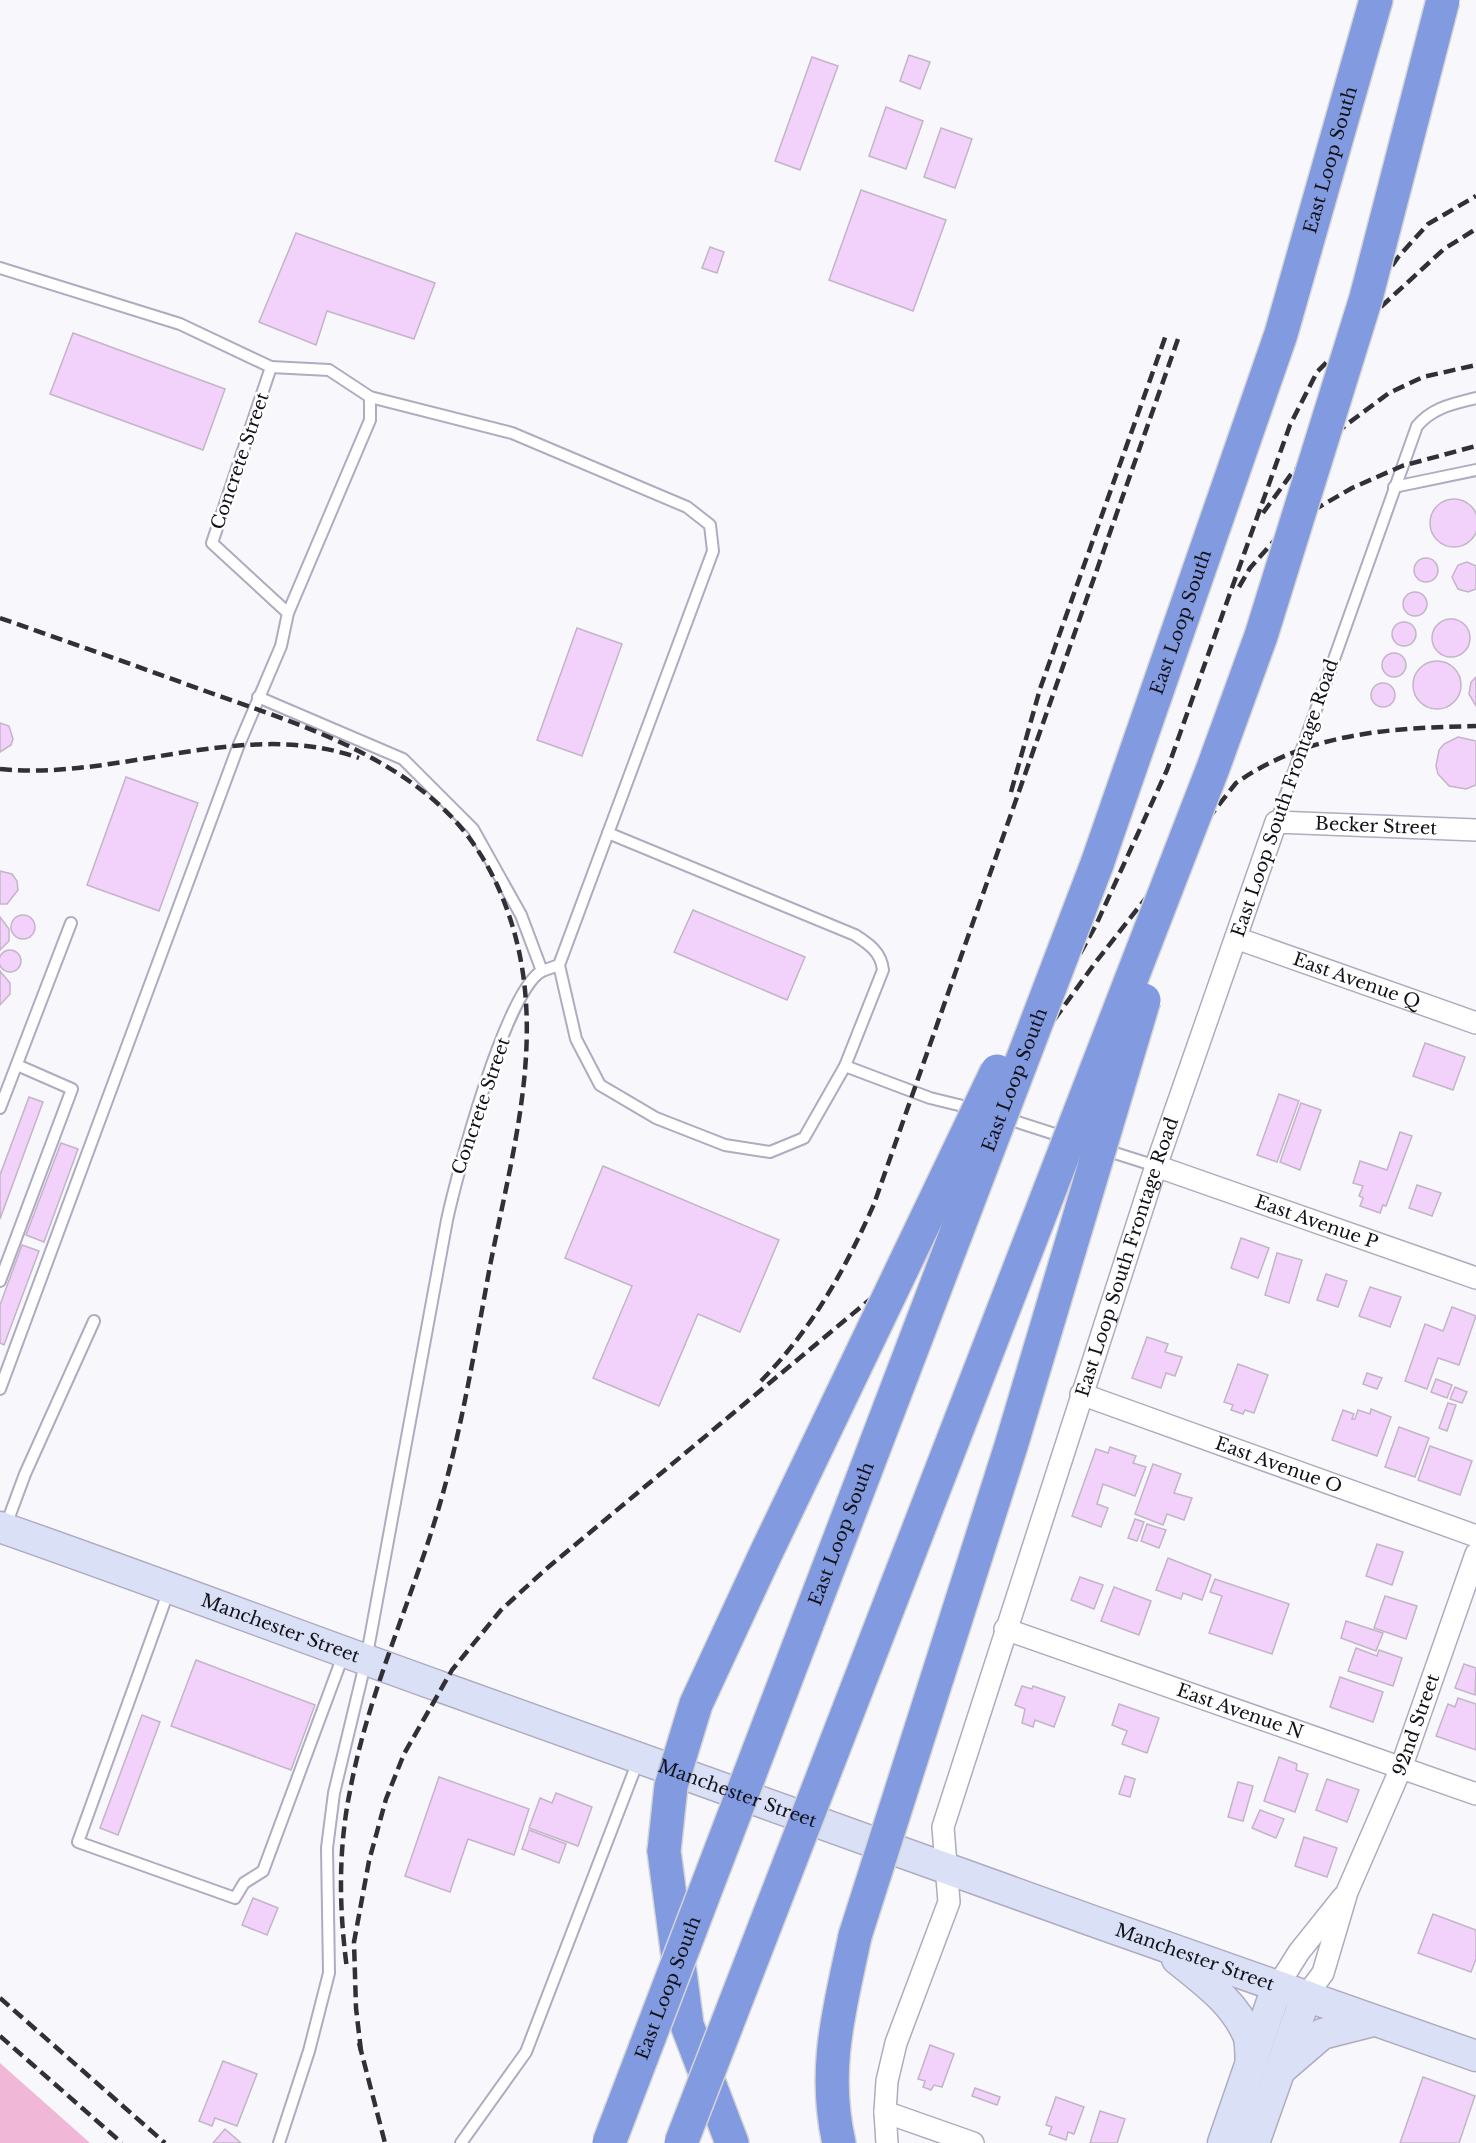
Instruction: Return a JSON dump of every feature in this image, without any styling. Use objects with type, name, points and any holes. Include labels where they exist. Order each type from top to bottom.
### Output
[{"type":"highway","name":"East Loop South","points":[[609,2143],[1096,864],[1281,334],[1377,0]]},
{"type":"highway","points":[[681,2143],[1262,636],[1366,298],[1443,0]]},
{"type":"highway","points":[[839,2143],[832,2110],[832,2045],[855,1935],[1011,1446],[1213,768]]},
{"type":"highway","points":[[732,2143],[687,2025],[664,1851],[671,1786],[696,1704],[771,1542],[1096,864]]},
{"type":"street","name":"Becker Street","points":[[1276,822],[1476,830]]},
{"type":"street","name":"East Loop South Frontage Road","points":[[887,2143],[885,2112],[887,2081],[896,2043],[949,1902],[943,1827],[1156,1166],[1276,822]]},
{"type":"street","name":"East Avenue Q","points":[[1236,938],[1476,1023]]},
{"type":"street","name":"East Avenue P","points":[[1156,1166],[1476,1278]]},
{"type":"street","name":"East Avenue O","points":[[1081,1394],[1476,1536]]},
{"type":"street","name":"Manchester Street","points":[[2,1528],[171,1587],[355,1656],[945,1869],[1476,2056]]},
{"type":"street","name":"92nd Street","points":[[1254,2143],[1306,1996],[1323,1973],[1347,1892],[1401,1768],[1476,1554]]},
{"type":"street","name":"East Avenue N","points":[[1005,1629],[1476,1794]]},
{"type":"street","name":"92nd Street","points":[[1223,2143],[1277,1987],[1299,1952],[1347,1892]]},
{"type":"street","points":[[1158,1944],[1217,1991],[1234,2013],[1248,2037],[1251,2064]]},
{"type":"street","points":[[1279,2071],[1322,2034],[1373,2020]]},
{"type":"street","points":[[885,2112],[973,2143]]},
{"type":"lane","points":[[0,268],[180,324],[271,367],[329,370],[370,397],[512,433],[687,507],[710,525],[713,551],[608,833],[559,965],[576,1039],[600,1085],[656,1118],[724,1144],[770,1152],[804,1138],[845,1066],[883,970],[882,959],[872,946],[855,934],[608,833]]},
{"type":"lane","name":"Concrete Street","points":[[271,367],[212,543],[288,613]]},
{"type":"lane","points":[[0,1389],[76,1177],[258,697],[281,646],[288,613],[370,420],[370,397]]},
{"type":"lane","name":"East Loop South Frontage Road","points":[[1276,822],[1417,426],[1425,416],[1441,407],[1476,398]]},
{"type":"lane","points":[[1394,487],[1476,470]]},
{"type":"lane","points":[[258,697],[403,759],[473,829],[521,915],[543,970],[559,965]]},
{"type":"lane","points":[[0,1108],[71,923]]},
{"type":"lane","name":"Concrete Street","points":[[355,1656],[464,1147],[518,1001],[526,984],[543,970]]},
{"type":"lane","points":[[0,1281],[72,1089],[17,1065]]},
{"type":"lane","points":[[845,1066],[930,1098],[993,1114],[1156,1166]]},
{"type":"lane","points":[[2,1528],[94,1321]]},
{"type":"lane","points":[[171,1587],[78,1842],[235,1898],[244,1883],[263,1871],[355,1656]]},
{"type":"lane","points":[[279,2143],[309,2051],[329,1973],[327,1848],[355,1656]]},
{"type":"lane","points":[[461,2143],[526,2052],[639,1757]]},
{"type":"shaded area","points":[[0,2063],[90,2143],[0,2143]]},
{"type":"building","points":[[909,55],[930,62],[920,89],[900,81]]},
{"type":"building","points":[[812,57],[838,66],[800,170],[775,161]]},
{"type":"building","points":[[886,107],[923,121],[906,169],[869,156]]},
{"type":"building","points":[[941,128],[972,139],[955,188],[924,177]]},
{"type":"building","points":[[861,190],[946,220],[913,311],[829,280]]},
{"type":"building","points":[[296,233],[435,283],[414,339],[327,311],[316,345],[259,322]]},
{"type":"building","points":[[710,247],[724,252],[717,273],[702,268]]},
{"type":"building","points":[[73,333],[225,389],[203,450],[50,394]]},
{"type":"building","points":[[1454,499],[1471,506],[1478,523],[1471,540],[1454,547],[1437,540],[1430,523],[1437,506]]},
{"type":"building","points":[[1426,558],[1431,559],[1437,565],[1437,575],[1431,581],[1426,582],[1421,581],[1415,575],[1414,570],[1415,565],[1421,559]]},
{"type":"building","points":[[1467,562],[1476,566],[1476,589],[1468,592],[1458,589],[1452,577],[1458,565]]},
{"type":"building","points":[[1415,592],[1420,593],[1426,599],[1426,609],[1420,615],[1415,616],[1410,615],[1404,609],[1403,604],[1404,599],[1410,593]]},
{"type":"building","points":[[1451,619],[1465,624],[1470,638],[1465,652],[1451,657],[1437,652],[1432,638],[1437,624]]},
{"type":"building","points":[[1404,622],[1409,623],[1415,629],[1415,639],[1409,645],[1404,646],[1399,645],[1393,639],[1392,634],[1393,629],[1399,623]]},
{"type":"building","points":[[577,628],[622,644],[582,756],[537,740]]},
{"type":"building","points":[[1394,653],[1399,654],[1405,660],[1405,670],[1399,676],[1394,677],[1389,676],[1383,670],[1382,665],[1383,660],[1389,654]]},
{"type":"building","points":[[1432,661],[1442,661],[1454,668],[1461,680],[1461,690],[1454,702],[1442,709],[1432,709],[1417,698],[1413,690],[1413,680],[1424,665]]},
{"type":"building","points":[[1476,677],[1476,706],[1469,694],[1471,682]]},
{"type":"building","points":[[1383,683],[1388,684],[1394,690],[1394,700],[1388,706],[1383,707],[1378,706],[1372,700],[1371,695],[1372,690],[1378,684]]},
{"type":"building","points":[[0,723],[9,726],[13,739],[11,745],[0,752]]},
{"type":"building","points":[[1458,737],[1476,741],[1476,785],[1466,789],[1449,786],[1438,774],[1436,766],[1439,750],[1444,744]]},
{"type":"building","points":[[126,777],[198,803],[159,911],[87,885]]},
{"type":"building","points":[[0,871],[12,874],[17,881],[18,890],[7,904],[0,904]]},
{"type":"building","points":[[693,910],[805,957],[787,1000],[674,952]]},
{"type":"building","points":[[23,915],[28,916],[34,922],[34,932],[28,938],[23,939],[18,938],[12,932],[11,927],[12,922],[18,916]]},
{"type":"building","points":[[0,917],[9,929],[9,941],[0,950]]},
{"type":"building","points":[[6,950],[14,950],[21,957],[21,965],[14,972],[6,972],[-1,965],[-1,957]]},
{"type":"building","points":[[0,971],[10,983],[10,994],[0,1005]]},
{"type":"building","points":[[1425,1043],[1465,1057],[1453,1090],[1413,1076]]},
{"type":"building","points":[[1279,1094],[1299,1101],[1277,1162],[1257,1155]]},
{"type":"building","points":[[29,1097],[43,1102],[0,1219],[0,1175]]},
{"type":"building","points":[[1301,1103],[1321,1110],[1300,1170],[1280,1162]]},
{"type":"building","points":[[1400,1132],[1412,1136],[1386,1206],[1383,1205],[1380,1213],[1360,1206],[1363,1198],[1359,1196],[1363,1186],[1353,1183],[1360,1161],[1387,1170]]},
{"type":"building","points":[[61,1143],[78,1149],[44,1242],[26,1235]]},
{"type":"building","points":[[603,1166],[779,1240],[740,1332],[698,1314],[659,1406],[593,1378],[632,1286],[565,1258]]},
{"type":"building","points":[[1417,1185],[1441,1193],[1432,1216],[1409,1208]]},
{"type":"building","points":[[1241,1238],[1269,1248],[1258,1278],[1231,1268]]},
{"type":"building","points":[[22,1245],[39,1251],[4,1345],[0,1343],[0,1305]]},
{"type":"building","points":[[1277,1253],[1302,1260],[1289,1303],[1265,1295]]},
{"type":"building","points":[[1326,1274],[1347,1281],[1338,1307],[1317,1300]]},
{"type":"building","points":[[1370,1287],[1401,1297],[1390,1327],[1359,1316]]},
{"type":"building","points":[[1452,1307],[1476,1316],[1459,1365],[1438,1358],[1427,1389],[1405,1381],[1425,1324],[1443,1331]]},
{"type":"building","points":[[1147,1337],[1168,1344],[1165,1352],[1182,1357],[1175,1376],[1166,1373],[1161,1388],[1132,1378]]},
{"type":"building","points":[[1238,1364],[1268,1375],[1254,1413],[1245,1410],[1243,1414],[1231,1410],[1233,1405],[1224,1402]]},
{"type":"building","points":[[1367,1373],[1382,1378],[1377,1389],[1363,1384]]},
{"type":"building","points":[[1436,1379],[1452,1385],[1447,1398],[1431,1392]]},
{"type":"building","points":[[1455,1387],[1467,1392],[1462,1403],[1450,1399]]},
{"type":"building","points":[[1448,1403],[1456,1405],[1447,1431],[1439,1428]]},
{"type":"building","points":[[1371,1409],[1391,1417],[1377,1456],[1332,1440],[1343,1410],[1354,1414],[1352,1419],[1355,1419],[1358,1410],[1370,1414]]},
{"type":"building","points":[[1399,1427],[1429,1438],[1415,1477],[1385,1467]]},
{"type":"building","points":[[1430,1446],[1472,1461],[1460,1495],[1418,1480]]},
{"type":"building","points":[[1110,1447],[1136,1456],[1133,1463],[1146,1467],[1135,1496],[1103,1484],[1097,1504],[1108,1508],[1101,1527],[1072,1516],[1096,1449],[1108,1453]]},
{"type":"building","points":[[1153,1464],[1181,1474],[1174,1493],[1192,1498],[1184,1520],[1167,1514],[1163,1525],[1135,1514]]},
{"type":"building","points":[[1135,1519],[1144,1522],[1137,1541],[1128,1538]]},
{"type":"building","points":[[1147,1524],[1166,1530],[1159,1548],[1141,1541]]},
{"type":"building","points":[[1377,1544],[1403,1552],[1392,1585],[1366,1576]]},
{"type":"building","points":[[1168,1558],[1211,1575],[1202,1600],[1183,1593],[1181,1599],[1156,1590]]},
{"type":"building","points":[[1080,1577],[1103,1585],[1094,1609],[1071,1600]]},
{"type":"building","points":[[1215,1579],[1289,1604],[1272,1654],[1209,1633],[1222,1596],[1210,1592]]},
{"type":"building","points":[[1114,1587],[1151,1601],[1139,1635],[1101,1621]]},
{"type":"building","points":[[1385,1596],[1417,1606],[1406,1639],[1374,1628]]},
{"type":"building","points":[[1346,1621],[1383,1633],[1376,1651],[1341,1638]]},
{"type":"building","points":[[1356,1648],[1377,1656],[1379,1650],[1402,1658],[1393,1686],[1348,1671]]},
{"type":"building","points":[[196,1660],[315,1705],[291,1770],[171,1726]]},
{"type":"building","points":[[1464,1664],[1476,1668],[1475,1695],[1455,1688]]},
{"type":"building","points":[[1340,1677],[1383,1692],[1373,1722],[1330,1707]]},
{"type":"building","points":[[1022,1686],[1032,1689],[1033,1686],[1065,1697],[1054,1727],[1035,1720],[1033,1727],[1022,1723],[1025,1709],[1015,1705]]},
{"type":"building","points":[[1458,1698],[1476,1704],[1476,1750],[1436,1736],[1448,1704],[1455,1707]]},
{"type":"building","points":[[1119,1704],[1159,1718],[1147,1753],[1122,1744],[1127,1731],[1112,1725]]},
{"type":"building","points":[[142,1715],[160,1722],[118,1835],[100,1828]]},
{"type":"building","points":[[1279,1757],[1297,1764],[1296,1770],[1308,1774],[1295,1812],[1264,1801]]},
{"type":"building","points":[[1125,1776],[1135,1779],[1130,1797],[1119,1794]]},
{"type":"building","points":[[439,1777],[529,1809],[514,1855],[468,1839],[450,1892],[405,1876]]},
{"type":"building","points":[[1327,1779],[1359,1790],[1347,1822],[1316,1810]]},
{"type":"building","points":[[1238,1782],[1253,1786],[1243,1821],[1228,1817]]},
{"type":"building","points":[[556,1793],[592,1807],[578,1846],[529,1828],[540,1798],[552,1803]]},
{"type":"building","points":[[1260,1810],[1284,1819],[1276,1838],[1252,1828]]},
{"type":"building","points":[[529,1830],[566,1844],[559,1863],[522,1849]]},
{"type":"building","points":[[1304,1837],[1337,1848],[1327,1877],[1295,1866]]},
{"type":"building","points":[[253,1898],[278,1908],[267,1935],[242,1925]]},
{"type":"building","points":[[1433,1914],[1476,1930],[1476,1959],[1471,1972],[1418,1953]]},
{"type":"building","points":[[930,2045],[954,2054],[942,2087],[934,2085],[931,2090],[923,2087],[925,2081],[918,2079]]},
{"type":"building","points":[[223,2061],[257,2074],[237,2126],[215,2118],[212,2126],[199,2121]]},
{"type":"building","points":[[1423,2077],[1475,2096],[1459,2143],[1400,2143]]},
{"type":"building","points":[[975,2088],[1000,2097],[997,2105],[972,2096]]},
{"type":"building","points":[[1056,2097],[1084,2107],[1074,2134],[1068,2132],[1066,2140],[1049,2134],[1052,2127],[1046,2125]]},
{"type":"building","points":[[1100,2111],[1125,2119],[1117,2143],[1090,2143]]},
{"type":"building","points":[[225,2129],[241,2143],[213,2143]]},
{"type":"railway","points":[[1340,339],[1399,256],[1428,224],[1476,196]]},
{"type":"railway","points":[[361,2051],[356,2008],[354,1942],[369,1861],[386,1799],[404,1754],[452,1670],[501,1610],[546,1569],[880,1291],[921,1244],[950,1199],[1009,1082],[1096,925],[1167,770],[1290,425],[1317,372],[1384,304],[1444,249],[1476,229]]},
{"type":"railway","points":[[1011,792],[1040,689],[1166,335]]},
{"type":"railway","points":[[761,1381],[812,1320],[839,1275],[874,1204],[1178,339]]},
{"type":"railway","points":[[1263,513],[1292,473],[1346,425],[1389,393],[1423,377],[1476,365]]},
{"type":"railway","points":[[1239,587],[1250,568],[1288,525],[1352,488],[1402,466],[1476,446]]},
{"type":"railway","points":[[0,618],[328,736],[411,782],[447,812],[484,859],[503,899],[517,945],[525,991],[527,1036],[518,1128],[455,1448],[428,1543],[379,1683],[350,1791],[343,1835],[341,1880],[342,1924],[347,1969]]},
{"type":"railway","points":[[1044,1034],[1095,963],[1236,783],[1264,766],[1322,743],[1382,731],[1476,726]]},
{"type":"railway","points":[[0,769],[45,770],[91,767],[227,747],[271,744],[315,747],[359,758]]},
{"type":"railway","points":[[0,1998],[165,2143]]},
{"type":"railway","points":[[0,2036],[122,2143]]},
{"type":"railway","points":[[359,2043],[385,2143]]}]
